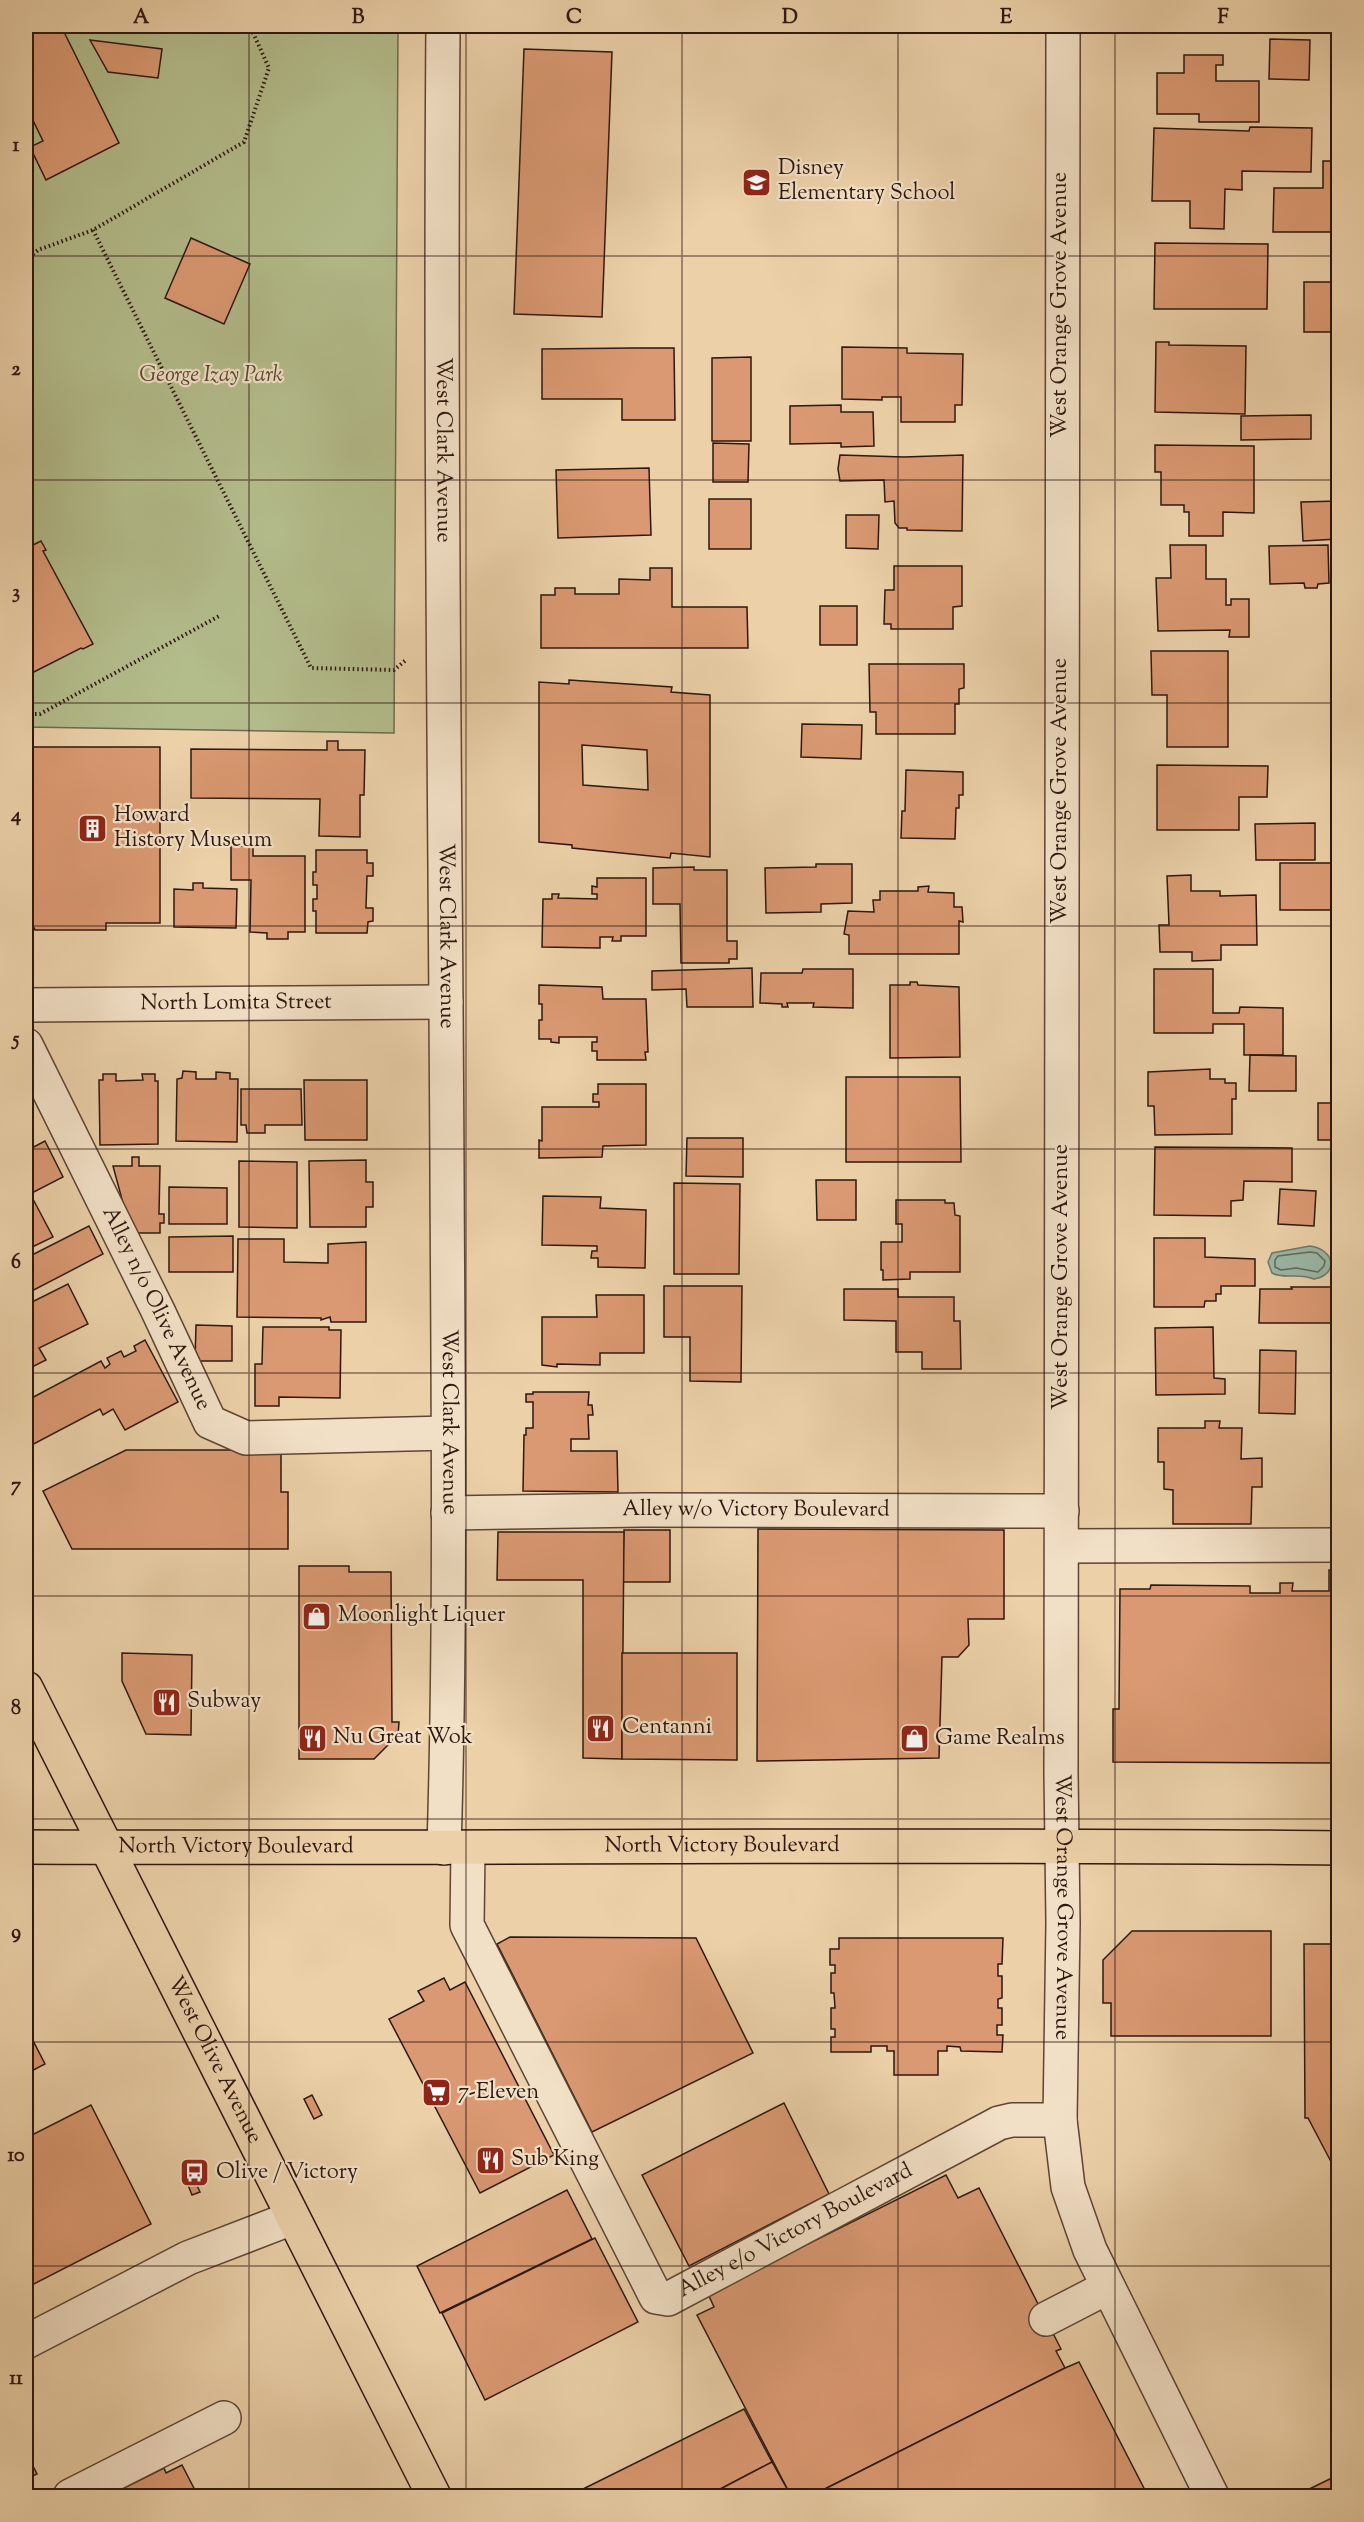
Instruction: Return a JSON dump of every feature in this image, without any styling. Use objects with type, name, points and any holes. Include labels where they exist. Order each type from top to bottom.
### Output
[{"type":"main road","name":"West Olive Avenue","points":[[26,1688],[434,2496]]},
{"type":"main road","name":"North Victory Boulevard","points":[[26,1847],[456,1848],[1061,1845],[1338,1848]]},
{"type":"street","name":"West Clark Avenue","points":[[443,26],[441,344],[448,1513],[456,1848]]},
{"type":"street","name":"West Orange Grove Avenue","points":[[1063,26],[1060,559],[1061,1845],[1063,1923],[1060,2120],[1068,2187],[1090,2250],[1212,2496]]},
{"type":"street","name":"North Lomita Street","points":[[26,1005],[446,1002]]},
{"type":"street","name":"Alley n/o Olive Avenue","points":[[26,1045],[158,1311],[210,1422],[246,1438],[448,1432]]},
{"type":"street","name":"Alley w/o Victory Boulevard","points":[[448,1513],[643,1510],[1062,1511]]},
{"type":"street","points":[[1062,1546],[1338,1545]]},
{"type":"street","name":"Alley e/o Victory Boulevard","points":[[456,1848],[467,1925],[656,2297],[668,2299],[999,2123],[1012,2120],[1060,2120]]},
{"type":"street","points":[[26,2342],[188,2258],[292,2218]]},
{"type":"street","points":[[1046,2319],[1108,2287]]},
{"type":"street","points":[[70,2496],[224,2418]]},
{"type":"path","points":[[26,260],[38,250],[93,230],[244,142],[269,68],[250,26]]},
{"type":"path","points":[[93,230],[311,668],[394,670],[410,657]]},
{"type":"path","points":[[26,714],[40,714],[221,615]]},
{"type":"green space","name":"George Izay Park","points":[[26,26],[398,26],[394,733],[26,727]]},
{"type":"water","points":[[1310,1246],[1318,1248],[1329,1256],[1331,1262],[1328,1272],[1314,1279],[1272,1273],[1268,1262],[1272,1253]]},
{"type":"building","points":[[26,26],[61,26],[119,143],[46,180],[30,147],[43,141],[26,106]]},
{"type":"building","points":[[1158,26],[1293,26],[1293,29],[1158,32]]},
{"type":"building","points":[[1270,39],[1310,40],[1309,80],[1269,79]]},
{"type":"building","points":[[90,40],[162,49],[158,78],[108,72]]},
{"type":"building","points":[[524,49],[612,52],[602,317],[514,314]]},
{"type":"building","points":[[1184,55],[1223,55],[1223,65],[1216,65],[1216,81],[1259,81],[1259,122],[1199,122],[1199,114],[1157,114],[1157,73],[1184,73]]},
{"type":"building","points":[[1250,127],[1312,128],[1311,172],[1242,171],[1242,190],[1225,189],[1224,229],[1190,228],[1190,201],[1152,201],[1154,128],[1249,131]]},
{"type":"building","points":[[1323,161],[1338,161],[1338,232],[1273,232],[1274,188],[1323,188]]},
{"type":"building","points":[[191,238],[250,264],[224,324],[165,298]]},
{"type":"building","points":[[1155,243],[1268,244],[1267,309],[1154,309]]},
{"type":"building","points":[[1304,282],[1338,282],[1338,332],[1304,332]]},
{"type":"building","points":[[1156,342],[1169,342],[1169,345],[1246,346],[1245,414],[1155,412]]},
{"type":"building","points":[[842,347],[907,348],[907,353],[963,354],[962,405],[955,405],[955,422],[901,422],[901,397],[882,397],[882,400],[842,399]]},
{"type":"building","points":[[674,348],[675,420],[622,420],[622,399],[542,399],[542,349]]},
{"type":"building","points":[[751,357],[751,441],[712,441],[712,358]]},
{"type":"building","points":[[841,405],[841,412],[873,412],[874,446],[841,447],[841,443],[790,444],[790,406]]},
{"type":"building","points":[[1311,415],[1311,439],[1241,440],[1241,416]]},
{"type":"building","points":[[713,443],[749,444],[748,482],[713,482]]},
{"type":"building","points":[[1155,445],[1254,446],[1254,513],[1223,512],[1223,536],[1189,536],[1189,512],[1184,512],[1184,505],[1161,505],[1161,472],[1155,472]]},
{"type":"building","points":[[840,455],[904,457],[963,455],[962,531],[899,528],[895,523],[894,501],[885,502],[884,480],[840,481],[838,469]]},
{"type":"building","points":[[649,468],[651,535],[558,538],[556,470]]},
{"type":"building","points":[[709,499],[751,499],[751,549],[709,549]]},
{"type":"building","points":[[1338,501],[1338,539],[1303,541],[1301,502]]},
{"type":"building","points":[[846,515],[879,515],[878,549],[846,548]]},
{"type":"building","points":[[41,541],[46,550],[43,551],[93,644],[26,676],[26,552],[32,549],[31,546]]},
{"type":"building","points":[[1170,545],[1206,545],[1206,579],[1226,579],[1226,605],[1231,605],[1231,599],[1249,599],[1249,637],[1229,637],[1230,630],[1158,631],[1156,578],[1171,578]]},
{"type":"building","points":[[1328,545],[1329,583],[1318,584],[1317,588],[1305,588],[1304,583],[1270,584],[1269,546]]},
{"type":"building","points":[[894,566],[962,566],[962,606],[953,607],[953,629],[891,629],[891,624],[884,624],[885,590],[894,590]]},
{"type":"building","points":[[650,568],[672,568],[672,607],[747,607],[748,648],[541,648],[541,595],[555,595],[555,588],[575,588],[575,594],[619,594],[619,579],[650,580]]},
{"type":"building","points":[[820,606],[857,606],[857,645],[820,645]]},
{"type":"building","points":[[1151,651],[1228,651],[1228,747],[1167,747],[1167,695],[1152,695]]},
{"type":"building","points":[[869,664],[964,664],[964,688],[959,689],[959,704],[955,704],[955,734],[876,734],[876,712],[870,712]]},
{"type":"building","points":[[569,680],[672,687],[671,692],[710,695],[710,857],[671,853],[670,858],[572,848],[572,845],[539,842],[539,682],[569,684]],"holes":[[[582,745],[647,750],[648,790],[583,785]]]},
{"type":"building","points":[[802,724],[862,725],[861,759],[801,757]]},
{"type":"building","points":[[327,741],[338,741],[338,750],[365,750],[364,795],[360,795],[360,837],[319,836],[320,799],[191,798],[191,749],[327,750]]},
{"type":"building","name":"Howard History Museum","points":[[26,747],[160,747],[160,923],[106,923],[106,930],[35,930],[26,910]]},
{"type":"building","points":[[1157,765],[1268,766],[1267,797],[1239,797],[1239,830],[1157,830]]},
{"type":"building","points":[[906,770],[963,772],[963,795],[959,795],[959,808],[956,808],[955,839],[901,838],[902,811],[905,811]]},
{"type":"building","points":[[1315,823],[1315,860],[1256,860],[1255,824]]},
{"type":"building","points":[[231,846],[253,846],[253,856],[305,856],[305,932],[288,932],[288,939],[267,939],[267,933],[250,932],[251,880],[231,880]]},
{"type":"building","points":[[316,850],[367,850],[367,863],[373,863],[373,876],[367,876],[366,908],[373,908],[373,921],[368,922],[367,933],[316,933],[316,911],[313,911],[313,899],[317,899],[317,885],[313,885],[313,872],[316,872]]},
{"type":"building","points":[[1280,863],[1338,863],[1338,910],[1280,910]]},
{"type":"building","points":[[816,864],[852,864],[852,903],[821,904],[821,912],[766,913],[765,868],[816,867]]},
{"type":"building","points":[[694,867],[694,870],[727,870],[727,941],[737,941],[737,959],[729,959],[729,963],[681,963],[680,904],[653,904],[653,868]]},
{"type":"building","points":[[1191,875],[1191,891],[1220,891],[1220,896],[1256,895],[1257,945],[1221,945],[1221,960],[1192,961],[1192,952],[1160,952],[1159,925],[1169,925],[1167,876]]},
{"type":"building","points":[[597,878],[646,878],[646,936],[621,936],[621,941],[612,941],[613,937],[600,937],[600,948],[542,947],[543,899],[552,899],[552,894],[559,894],[558,898],[597,899],[597,894],[592,894],[592,886],[597,887]]},
{"type":"building","points":[[193,883],[203,883],[203,888],[237,889],[236,928],[174,927],[174,889],[193,890]]},
{"type":"building","points":[[929,886],[928,892],[954,893],[954,907],[962,907],[963,922],[959,921],[959,954],[849,954],[849,935],[844,934],[848,911],[874,912],[873,900],[880,900],[880,891],[918,891],[918,887]]},
{"type":"building","points":[[752,968],[753,1007],[687,1007],[686,989],[652,990],[652,971]]},
{"type":"building","points":[[803,969],[853,969],[853,1008],[813,1007],[814,1003],[787,1003],[788,1007],[782,1007],[782,1004],[760,1003],[761,973],[802,973]]},
{"type":"building","points":[[1154,969],[1213,969],[1213,1013],[1239,1013],[1240,1007],[1283,1008],[1283,1055],[1244,1055],[1244,1024],[1213,1024],[1213,1033],[1154,1033]]},
{"type":"building","points":[[910,982],[917,982],[918,985],[959,987],[960,1057],[890,1058],[890,985],[910,985]]},
{"type":"building","points":[[539,985],[602,987],[603,999],[646,999],[648,1052],[645,1052],[646,1060],[597,1060],[597,1051],[592,1051],[592,1042],[597,1042],[597,1037],[559,1037],[559,1043],[551,1042],[551,1039],[539,1039],[542,1004],[539,1004]]},
{"type":"building","points":[[1250,1055],[1296,1056],[1296,1091],[1249,1091]]},
{"type":"building","points":[[1210,1069],[1210,1079],[1225,1079],[1225,1083],[1236,1083],[1236,1099],[1232,1099],[1232,1134],[1155,1135],[1154,1106],[1148,1106],[1148,1072]]},
{"type":"building","points":[[183,1071],[196,1072],[196,1079],[216,1079],[216,1072],[230,1073],[230,1079],[238,1079],[237,1142],[176,1141],[177,1079],[182,1078]]},
{"type":"building","points":[[103,1074],[116,1074],[116,1081],[143,1080],[142,1074],[155,1074],[155,1081],[158,1081],[158,1144],[100,1145],[99,1080],[103,1080]]},
{"type":"building","points":[[846,1077],[960,1077],[961,1162],[846,1162]]},
{"type":"building","points":[[304,1080],[367,1080],[367,1140],[305,1140]]},
{"type":"building","points":[[598,1084],[646,1084],[646,1145],[603,1146],[602,1157],[539,1158],[539,1140],[542,1141],[542,1107],[599,1107],[599,1102],[593,1102],[593,1094],[598,1094]]},
{"type":"building","points":[[241,1089],[301,1089],[302,1125],[265,1125],[265,1133],[247,1133],[246,1125],[241,1125]]},
{"type":"building","points":[[1318,1103],[1338,1103],[1338,1140],[1318,1140]]},
{"type":"building","points":[[687,1138],[743,1138],[743,1177],[686,1176]]},
{"type":"building","points":[[45,1141],[63,1177],[26,1196],[26,1151]]},
{"type":"building","points":[[1155,1147],[1292,1148],[1292,1182],[1244,1181],[1243,1200],[1231,1201],[1231,1216],[1154,1215]]},
{"type":"building","points":[[132,1157],[139,1157],[139,1166],[160,1166],[159,1214],[164,1214],[164,1223],[160,1223],[160,1233],[131,1233],[113,1166],[132,1166]]},
{"type":"building","points":[[366,1160],[366,1182],[373,1182],[373,1207],[366,1207],[366,1227],[310,1227],[309,1161]]},
{"type":"building","points":[[239,1161],[297,1162],[297,1228],[239,1227]]},
{"type":"building","points":[[816,1180],[856,1180],[856,1220],[817,1220]]},
{"type":"building","points":[[674,1183],[740,1184],[739,1274],[674,1274]]},
{"type":"building","points":[[169,1187],[227,1188],[227,1224],[169,1224]]},
{"type":"building","points":[[1280,1189],[1316,1191],[1314,1226],[1278,1224]]},
{"type":"building","points":[[543,1196],[601,1197],[600,1208],[646,1210],[645,1268],[598,1267],[598,1258],[591,1258],[592,1251],[597,1251],[597,1246],[542,1245]]},
{"type":"building","points":[[896,1200],[945,1200],[945,1203],[954,1203],[955,1215],[960,1216],[960,1272],[910,1272],[910,1279],[883,1280],[881,1242],[902,1242],[902,1224],[896,1224]]},
{"type":"building","points":[[34,1201],[53,1237],[26,1250],[26,1205]]},
{"type":"building","points":[[89,1226],[103,1254],[26,1294],[26,1258]]},
{"type":"building","points":[[233,1236],[233,1272],[169,1272],[169,1237]]},
{"type":"building","points":[[1154,1238],[1205,1238],[1205,1257],[1255,1259],[1255,1286],[1221,1286],[1221,1294],[1216,1294],[1216,1301],[1205,1301],[1204,1307],[1154,1307]]},
{"type":"building","points":[[238,1239],[284,1239],[284,1262],[328,1263],[328,1244],[366,1242],[366,1322],[331,1322],[330,1317],[321,1320],[321,1318],[237,1317]]},
{"type":"building","points":[[68,1284],[88,1324],[39,1348],[46,1360],[26,1370],[26,1305]]},
{"type":"building","points":[[664,1286],[742,1286],[741,1382],[690,1381],[690,1337],[664,1337]]},
{"type":"building","points":[[1291,1287],[1338,1287],[1338,1323],[1259,1323],[1260,1289],[1292,1289]]},
{"type":"building","points":[[844,1289],[898,1289],[898,1297],[954,1297],[954,1321],[960,1321],[961,1369],[922,1369],[922,1352],[896,1352],[896,1321],[844,1320]]},
{"type":"building","points":[[596,1295],[644,1295],[644,1353],[600,1353],[600,1365],[557,1364],[557,1367],[542,1365],[542,1317],[597,1317]]},
{"type":"building","points":[[196,1325],[232,1326],[232,1361],[195,1361]]},
{"type":"building","points":[[263,1327],[329,1327],[329,1330],[341,1330],[340,1398],[279,1397],[279,1406],[255,1406],[255,1364],[262,1364]]},
{"type":"building","points":[[1213,1327],[1214,1378],[1225,1379],[1225,1394],[1156,1395],[1155,1328]]},
{"type":"building","points":[[145,1340],[178,1402],[125,1430],[113,1409],[103,1415],[100,1409],[26,1448],[26,1401],[101,1361],[105,1368],[110,1364],[107,1358],[121,1351],[124,1357],[136,1351],[134,1346]]},
{"type":"building","points":[[1260,1350],[1296,1351],[1295,1414],[1259,1413]]},
{"type":"building","points":[[533,1392],[589,1392],[588,1405],[592,1405],[593,1415],[588,1415],[589,1439],[571,1439],[571,1451],[617,1451],[618,1492],[523,1491],[524,1435],[526,1435],[526,1428],[533,1428],[533,1402],[526,1402],[526,1394],[533,1394]]},
{"type":"building","points":[[1205,1421],[1220,1421],[1219,1428],[1242,1428],[1241,1459],[1262,1458],[1262,1487],[1252,1487],[1251,1524],[1173,1524],[1173,1490],[1164,1489],[1164,1462],[1158,1462],[1158,1428],[1205,1428]]},
{"type":"building","points":[[126,1450],[281,1450],[281,1492],[288,1492],[288,1549],[72,1549],[43,1491]]},
{"type":"building","points":[[758,1529],[1004,1530],[1004,1619],[968,1619],[969,1645],[958,1657],[942,1657],[939,1758],[757,1761]]},
{"type":"building","points":[[624,1530],[670,1530],[670,1582],[622,1582]]},
{"type":"building","points":[[498,1532],[624,1532],[622,1759],[583,1758],[583,1580],[497,1580]]},
{"type":"building","points":[[299,1566],[349,1566],[349,1572],[391,1572],[392,1722],[399,1722],[398,1735],[374,1759],[299,1759]]},
{"type":"building","points":[[1329,1570],[1338,1570],[1338,1763],[1113,1762],[1113,1709],[1119,1709],[1120,1589],[1150,1589],[1151,1585],[1250,1586],[1250,1593],[1280,1593],[1280,1583],[1293,1583],[1292,1591],[1329,1591]]},
{"type":"building","points":[[122,1653],[192,1655],[191,1735],[146,1734],[122,1681]]},
{"type":"building","points":[[622,1653],[737,1653],[737,1760],[622,1759]]},
{"type":"building","points":[[1132,1931],[1271,1931],[1271,2036],[1111,2036],[1111,2003],[1103,2003],[1103,1960]]},
{"type":"building","points":[[510,1937],[696,1938],[753,2053],[592,2132],[497,1944]]},
{"type":"building","points":[[839,1938],[1003,1938],[1002,1964],[998,1964],[998,1976],[1002,1976],[1002,1998],[998,1999],[998,2008],[1002,2008],[1002,2025],[997,2025],[997,2035],[1003,2035],[1002,2052],[961,2051],[960,2047],[947,2046],[947,2051],[938,2051],[938,2075],[894,2075],[894,2051],[887,2051],[887,2046],[871,2046],[871,2052],[831,2052],[831,2037],[835,2037],[835,2029],[831,2029],[831,2008],[835,2008],[834,1993],[831,1993],[831,1973],[835,1973],[835,1965],[830,1965],[830,1949],[839,1949]]},
{"type":"building","points":[[1304,1944],[1338,1944],[1338,2175],[1308,2118],[1305,2118]]},
{"type":"building","points":[[444,1978],[450,1990],[465,1982],[554,2155],[480,2193],[389,2019],[424,2001],[418,1991]]},
{"type":"building","points":[[26,2027],[45,2064],[26,2074]]},
{"type":"building","points":[[312,2095],[322,2115],[314,2119],[304,2099]]},
{"type":"building","points":[[784,2103],[829,2194],[689,2266],[642,2175]]},
{"type":"building","points":[[91,2105],[151,2224],[26,2288],[26,2138]]},
{"type":"building","points":[[191,2172],[200,2192],[192,2195],[184,2175]]},
{"type":"building","points":[[946,2175],[958,2198],[979,2188],[1061,2349],[1056,2351],[1065,2368],[811,2496],[791,2496],[697,2315],[714,2307],[708,2294]]},
{"type":"building","points":[[567,2190],[592,2239],[440,2313],[417,2266]]},
{"type":"building","points":[[595,2238],[638,2322],[485,2400],[442,2313]]},
{"type":"building","points":[[1079,2362],[1148,2496],[811,2496],[1065,2368]]},
{"type":"building","points":[[744,2409],[772,2462],[707,2496],[569,2496]]},
{"type":"building","points":[[26,2452],[37,2474],[26,2479]]},
{"type":"building","points":[[772,2462],[791,2496],[707,2496]]},
{"type":"building","points":[[182,2465],[198,2496],[108,2496],[164,2468],[166,2473]]},
{"type":"building","points":[[1338,2475],[1338,2496],[1295,2496]]},
{"type":"place","name":"Disney Elementary School","points":[[757,182]]},
{"type":"place","name":"Howard History Museum","points":[[93,829]]},
{"type":"place","name":"Moonlight Liquer","points":[[317,1616]]},
{"type":"place","name":"Subway","points":[[166,1702]]},
{"type":"place","name":"Centanni","points":[[601,1728]]},
{"type":"place","name":"Nu Great Wok","points":[[312,1738]]},
{"type":"place","name":"Game Realms","points":[[914,1739]]},
{"type":"place","name":"7-Eleven","points":[[437,2093]]},
{"type":"place","name":"Sub King","points":[[490,2160]]},
{"type":"place","name":"Olive / Victory","points":[[195,2173]]}]
